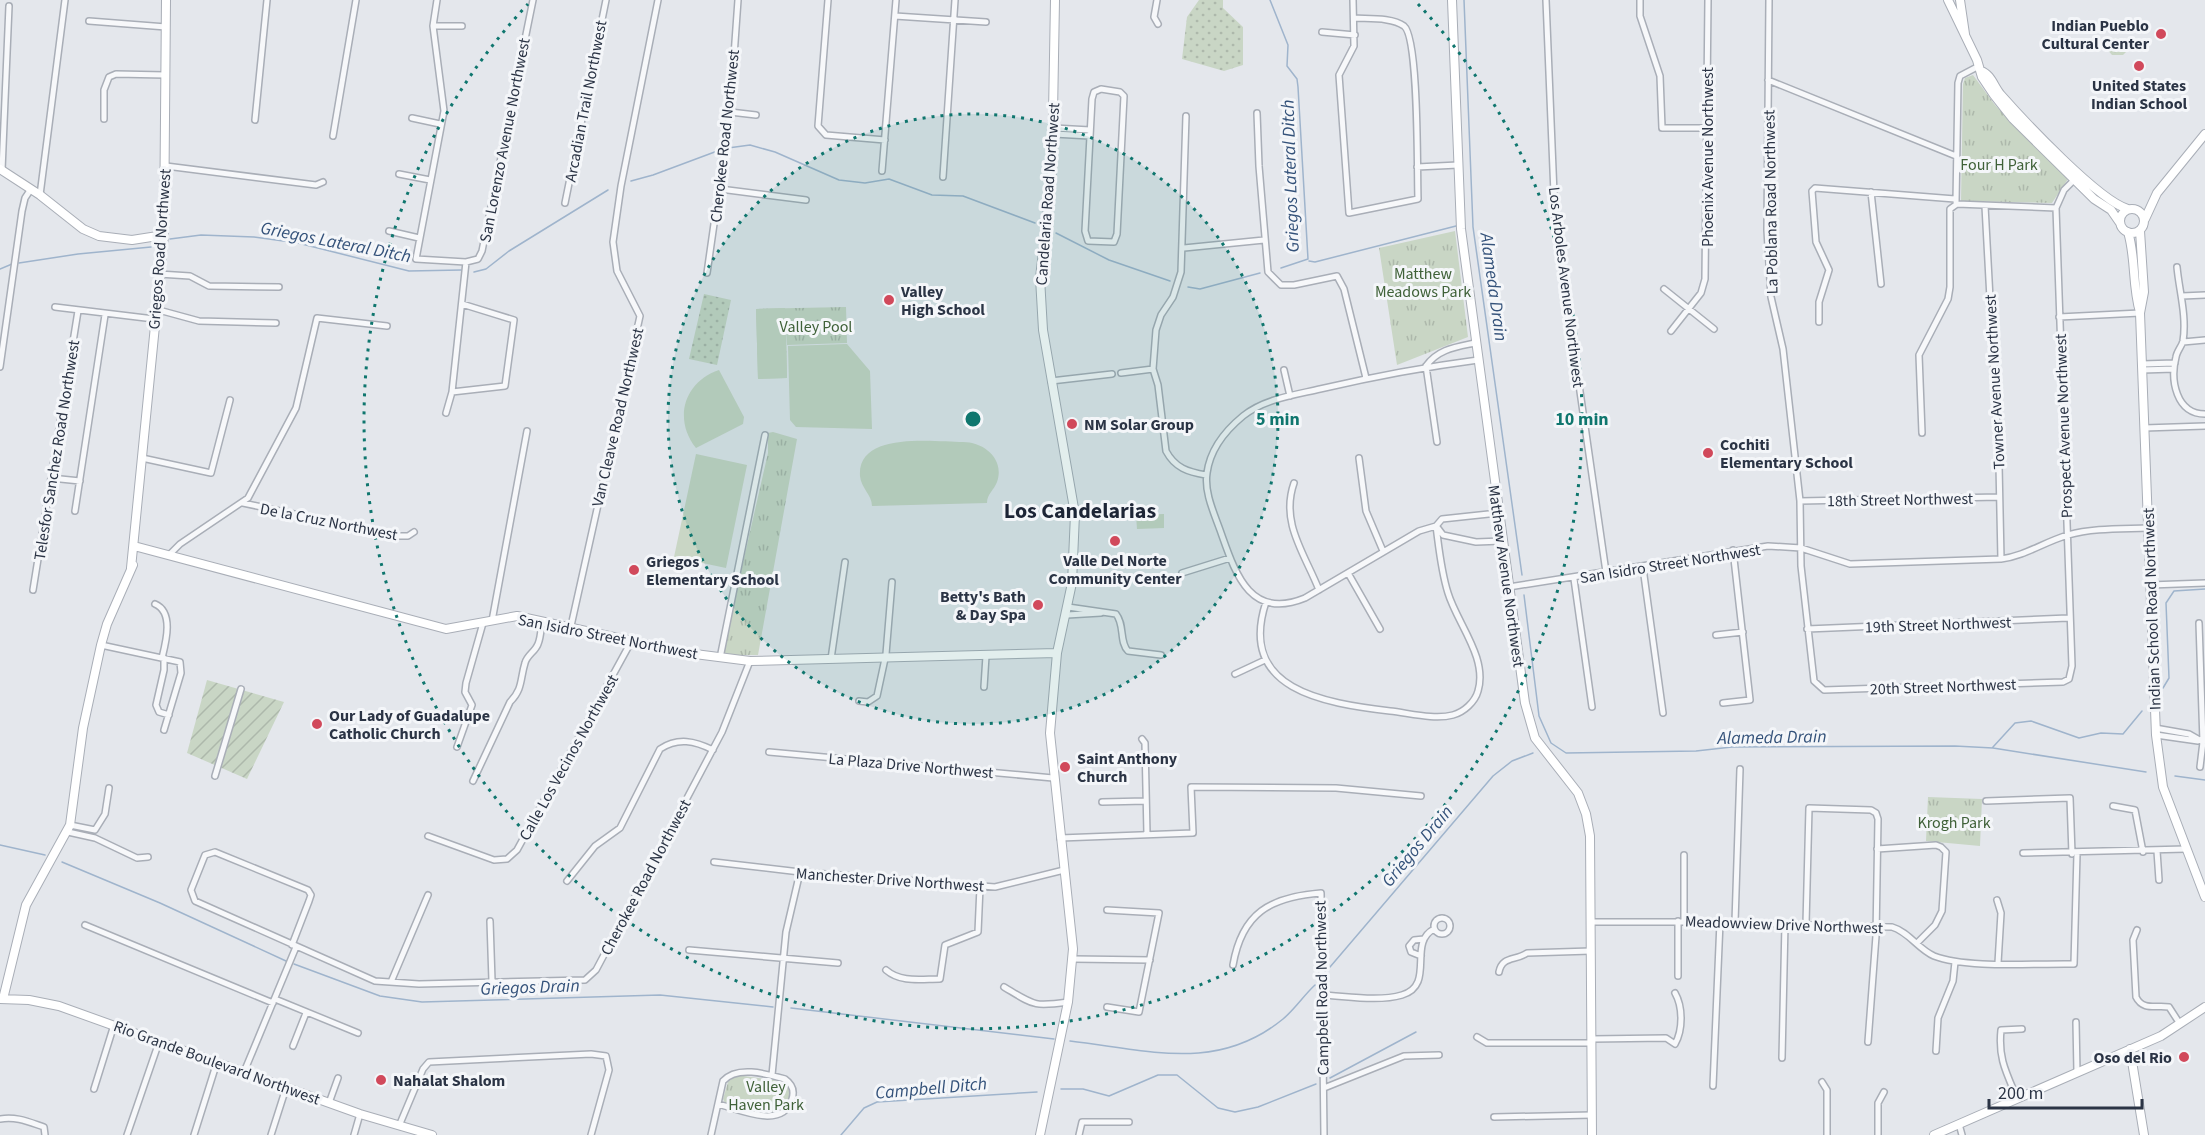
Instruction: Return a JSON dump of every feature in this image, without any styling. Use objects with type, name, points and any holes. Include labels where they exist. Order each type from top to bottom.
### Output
[{"type":"main road","name":"Griegos Road Northwest","points":[[1,1000],[26,905],[69,828],[83,728],[101,645],[107,624],[131,568],[135,564],[138,498],[164,235],[166,0]]},
{"type":"main road","name":"Candelaria Road Northwest","points":[[1040,1135],[1068,1002],[1073,959],[1050,733],[1057,653],[1067,611],[1076,549],[1075,514],[1072,486],[1043,330],[1040,278],[1049,210],[1054,131],[1055,0]]},
{"type":"main road","name":"Matthew Avenue Northwest","points":[[1452,0],[1461,229],[1498,513],[1530,729],[1539,745],[1573,786],[1586,813],[1590,836],[1592,1135]]},
{"type":"main road","points":[[1948,0],[1965,34],[1982,77],[1994,95],[2013,119],[2111,210],[2128,232],[2140,231],[2157,193],[2205,134]]},
{"type":"main road","points":[[1960,0],[1965,34]]},
{"type":"main road","points":[[1980,68],[1987,72],[2000,93],[2089,184],[2107,199],[2141,212],[2145,219]]},
{"type":"main road","points":[[1,170],[40,195],[83,229],[99,236],[132,240],[164,235]]},
{"type":"main road","points":[[2120,223],[2122,214],[2157,193]]},
{"type":"main road","name":"Indian School Road Northwest","points":[[2140,231],[2144,292],[2140,313],[2147,528],[2159,764],[2163,787],[2205,897]]},
{"type":"main road","name":"Indian School Road Northwest","points":[[2128,232],[2132,250],[2135,295],[2140,313]]},
{"type":"main road","name":"San Isidro Street Northwest","points":[[136,546],[435,627],[454,628],[517,616],[571,626],[631,642],[750,661],[1057,653]]},
{"type":"main road","name":"Rio Grande Boulevard Northwest","points":[[1,1000],[41,1002],[114,1025],[360,1114],[432,1135]]},
{"type":"main road","points":[[1937,1134],[2181,1025],[2205,1007]]},
{"type":"main road","points":[[2130,1049],[2144,1135]]},
{"type":"street","points":[[40,195],[65,0]]},
{"type":"street","points":[[255,120],[267,0]]},
{"type":"street","points":[[333,136],[356,0]]},
{"type":"street","points":[[437,0],[433,26],[444,111],[416,259],[466,262]]},
{"type":"street","name":"San Lorenzo Avenue Northwest","points":[[446,413],[452,392],[466,262],[478,259],[482,251],[533,0]]},
{"type":"street","name":"Arcadian Trail Northwest","points":[[565,202],[606,0]]},
{"type":"street","name":"Van Cleave Road Northwest","points":[[571,626],[640,316],[617,271],[614,242],[621,186],[658,0]]},
{"type":"street","name":"Cherokee Road Northwest","points":[[707,273],[730,112],[738,0]]},
{"type":"street","points":[[828,0],[818,118],[820,130],[826,135],[885,140]]},
{"type":"street","points":[[882,171],[896,0]]},
{"type":"street","points":[[943,177],[956,0]]},
{"type":"street","points":[[1157,0],[1154,17],[1158,24]]},
{"type":"street","points":[[1353,0],[1354,46],[1339,75],[1349,213],[1418,199],[1414,70],[1410,33],[1403,26],[1394,22],[1354,18]]},
{"type":"street","name":"Los Arboles Avenue Northwest","points":[[1546,0],[1555,218],[1606,573]]},
{"type":"street","points":[[1640,0],[1640,16],[1660,76],[1662,128],[1707,128]]},
{"type":"street","name":"Phoenix Avenue Northwest","points":[[1671,331],[1701,293],[1705,279],[1708,0]]},
{"type":"street","name":"La Poblana Road Northwest","points":[[1769,0],[1767,230],[1771,297],[1783,349],[1800,501],[1807,629],[1814,681],[1817,687]]},
{"type":"street","points":[[1,170],[9,6]]},
{"type":"street","points":[[895,16],[986,22]]},
{"type":"street","points":[[89,21],[166,27]]},
{"type":"street","points":[[433,26],[462,26]]},
{"type":"street","points":[[1322,32],[1355,35]]},
{"type":"street","points":[[1922,433],[1919,355],[1948,299],[1950,287],[1949,219],[1950,209],[1956,201],[1958,83],[1960,76],[1980,68]]},
{"type":"street","points":[[104,119],[104,90],[109,77],[116,74],[165,75]]},
{"type":"street","points":[[1768,80],[1956,156]]},
{"type":"street","points":[[1101,89],[1120,92],[1124,96],[1117,234],[1114,242],[1110,243],[1088,241],[1086,237],[1090,133],[1094,92],[1101,89]]},
{"type":"street","points":[[730,112],[756,115]]},
{"type":"street","points":[[1257,113],[1268,272],[1281,285],[1294,285],[1337,276],[1344,289],[1366,378]]},
{"type":"street","points":[[1186,116],[1184,248],[1181,272],[1173,297],[1161,315],[1156,330],[1153,369],[1158,385],[1167,451],[1171,461],[1182,469],[1206,475]]},
{"type":"street","points":[[412,118],[440,124]]},
{"type":"street","points":[[1054,131],[1090,133]]},
{"type":"street","points":[[166,165],[316,185],[323,182]]},
{"type":"street","points":[[1417,167],[1458,165]]},
{"type":"street","points":[[399,174],[430,180]]},
{"type":"street","points":[[1820,322],[1819,302],[1829,270],[1816,242],[1812,191],[1815,188],[1956,201],[1985,206],[2055,208],[2064,190],[2075,179]]},
{"type":"street","points":[[0,367],[23,205],[31,189]]},
{"type":"street","points":[[720,189],[806,200]]},
{"type":"street","points":[[1871,192],[1881,284]]},
{"type":"street","name":"Towner Avenue Northwest","points":[[1985,206],[2001,559]]},
{"type":"street","name":"Prospect Avenue Northwest","points":[[2055,208],[2068,618],[2072,666],[2069,679]]},
{"type":"street","points":[[389,231],[419,238]]},
{"type":"street","points":[[1184,248],[1264,240]]},
{"type":"street","points":[[2177,267],[2182,296],[2183,342],[2174,366],[2177,394],[2190,411],[2205,414]]},
{"type":"street","points":[[159,274],[190,276],[209,286],[279,287]]},
{"type":"street","points":[[1664,289],[1714,329]]},
{"type":"street","points":[[2182,296],[2205,295]]},
{"type":"street","points":[[452,392],[505,386],[514,320],[462,304]]},
{"type":"street","points":[[55,307],[105,315],[154,319]]},
{"type":"street","points":[[155,309],[199,321],[276,322]]},
{"type":"street","name":"Telesfor Sanchez Road Northwest","points":[[33,590],[78,311]]},
{"type":"street","points":[[2059,317],[2140,313]]},
{"type":"street","points":[[75,512],[105,315]]},
{"type":"street","points":[[169,555],[180,544],[243,503],[296,408],[316,318],[387,326]]},
{"type":"street","points":[[2183,342],[2205,340]]},
{"type":"street","points":[[1437,442],[1426,366],[1442,351],[1476,344]]},
{"type":"street","points":[[1478,360],[1426,366],[1366,378],[1290,396],[1253,410],[1232,426],[1213,453],[1206,475],[1210,500],[1241,583],[1266,602],[1295,602],[1419,531],[1436,526],[1442,519],[1498,513]]},
{"type":"street","points":[[2142,367],[2174,366]]},
{"type":"street","points":[[1121,373],[1153,369]]},
{"type":"street","points":[[1284,370],[1290,396]]},
{"type":"street","points":[[1051,381],[1112,374]]},
{"type":"street","points":[[142,458],[211,472],[230,400]]},
{"type":"street","points":[[2144,428],[2205,426]]},
{"type":"street","points":[[457,747],[472,705],[465,692],[466,683],[488,622],[527,431]]},
{"type":"street","points":[[720,658],[765,435]]},
{"type":"street","points":[[1359,458],[1366,511],[1383,551]]},
{"type":"street","points":[[51,478],[80,481]]},
{"type":"street","points":[[1294,483],[1289,497],[1290,519],[1297,543],[1319,590]]},
{"type":"street","name":"18th Street Northwest","points":[[1800,501],[1999,497]]},
{"type":"street","name":"De la Cruz Northwest","points":[[243,503],[397,536],[408,536],[414,532]]},
{"type":"street","points":[[1436,526],[1443,535],[1476,542],[1502,541]]},
{"type":"street","points":[[1266,602],[1259,628],[1264,660],[1273,672],[1291,687],[1314,696],[1376,709],[1445,716],[1461,712],[1474,700],[1480,678],[1472,645],[1449,596],[1436,526]]},
{"type":"street","name":"San Isidro Street Northwest","points":[[1509,587],[1643,568],[1733,550],[1790,546],[1850,564],[2001,559],[2017,557],[2067,535],[2087,531],[2147,528]]},
{"type":"street","points":[[1723,703],[1750,700],[1733,550]]},
{"type":"street","points":[[1182,573],[1230,558]]},
{"type":"street","points":[[831,659],[845,562]]},
{"type":"street","points":[[1643,568],[1663,713]]},
{"type":"street","points":[[1348,573],[1380,629]]},
{"type":"street","points":[[1574,579],[1592,707]]},
{"type":"street","points":[[859,700],[868,702],[877,696],[886,654],[892,582]]},
{"type":"street","points":[[2150,585],[2205,584]]},
{"type":"street","points":[[155,604],[161,607],[165,616],[167,632],[163,658],[164,670],[156,705],[159,712],[169,715]]},
{"type":"street","points":[[1067,611],[1102,612],[1119,617],[1125,648],[1128,651],[1161,655]]},
{"type":"street","name":"19th Street Northwest","points":[[1807,629],[2068,618]]},
{"type":"street","points":[[473,781],[510,702],[518,694],[528,656],[538,646],[542,621]]},
{"type":"street","points":[[2199,623],[2203,629],[2204,742],[2200,767]]},
{"type":"street","points":[[1716,635],[1743,632]]},
{"type":"street","name":"Calle Los Vecinos Northwest","points":[[428,836],[494,860],[507,859],[517,850],[631,642]]},
{"type":"street","points":[[101,645],[175,660],[182,667],[164,730]]},
{"type":"street","points":[[984,687],[986,656]]},
{"type":"street","points":[[1235,674],[1264,660]]},
{"type":"street","name":"Cherokee Road Northwest","points":[[294,946],[311,895],[308,890],[215,852],[205,855],[191,890],[195,901],[294,946],[375,981],[419,984],[585,980],[596,970],[713,750],[742,687],[750,661]]},
{"type":"street","name":"20th Street Northwest","points":[[1817,687],[1824,690],[2063,682],[2069,679]]},
{"type":"street","points":[[215,776],[241,688]]},
{"type":"street","points":[[2156,731],[2204,742]]},
{"type":"street","points":[[1142,739],[1145,743],[1147,834]]},
{"type":"street","points":[[567,881],[595,846],[620,828],[660,749],[668,744],[688,740],[713,750]]},
{"type":"street","name":"La Plaza Drive Northwest","points":[[769,752],[1053,778]]},
{"type":"street","points":[[1735,922],[1740,769]]},
{"type":"street","points":[[1060,838],[1192,833],[1191,787],[1335,788],[1421,796]]},
{"type":"street","points":[[69,828],[95,830],[105,814],[109,788]]},
{"type":"street","points":[[1986,801],[2070,798],[2075,854]]},
{"type":"street","points":[[1102,802],[1146,801]]},
{"type":"street","points":[[2112,806],[2134,810],[2143,852]]},
{"type":"street","points":[[1806,924],[1809,808],[1871,810],[1876,813],[1878,819],[1876,926],[1868,1042]]},
{"type":"street","points":[[69,828],[137,858],[148,857]]},
{"type":"street","points":[[1877,849],[1941,847],[1946,857],[1942,911],[1935,924],[1917,943]]},
{"type":"street","points":[[2023,853],[2075,854],[2186,849]]},
{"type":"street","points":[[2157,851],[2159,880]]},
{"type":"street","name":"Meadowview Drive Northwest","points":[[1591,922],[1681,921],[1876,926],[1900,929],[1933,956],[1955,962],[2074,964],[2075,854]]},
{"type":"street","points":[[1678,976],[1684,855]]},
{"type":"street","name":"Manchester Drive Northwest","points":[[714,862],[800,873],[980,887],[995,887],[1064,870]]},
{"type":"street","points":[[772,1075],[786,932],[800,873]]},
{"type":"street","points":[[886,970],[894,977],[940,979],[945,945],[978,932],[980,887]]},
{"type":"street","name":"Campbell Road Northwest","points":[[1233,965],[1245,927],[1263,909],[1292,895],[1320,893],[1324,1135]]},
{"type":"street","points":[[391,982],[428,895]]},
{"type":"street","points":[[1997,900],[2001,913],[1998,963]]},
{"type":"street","points":[[1107,910],[1160,913],[1139,1012],[1107,1007]]},
{"type":"street","points":[[490,921],[492,981]]},
{"type":"street","points":[[1713,1086],[1720,922]]},
{"type":"street","points":[[1782,1058],[1785,924]]},
{"type":"street","points":[[85,925],[358,1033]]},
{"type":"street","points":[[1322,995],[1404,994],[1413,989],[1420,978],[1424,939],[1428,932],[1434,929]]},
{"type":"street","points":[[2137,930],[2133,940],[2136,997],[2140,1004],[2145,1006],[2169,1006],[2181,1025]]},
{"type":"street","points":[[1421,956],[1411,952],[1409,946],[1414,940],[1424,939]]},
{"type":"street","points":[[244,1072],[294,946]]},
{"type":"street","points":[[689,950],[838,963]]},
{"type":"street","points":[[1499,972],[1500,964],[1505,960],[1519,959],[1527,953],[1592,951]]},
{"type":"street","points":[[1073,959],[1150,960]]},
{"type":"street","points":[[1936,1052],[1938,1018],[1953,981],[1955,962]]},
{"type":"street","points":[[1004,987],[1032,1004],[1040,1006],[1068,1002]]},
{"type":"street","points":[[1477,1037],[1487,1043],[1666,1038],[1675,1044],[1680,1035],[1680,1002],[1675,993]]},
{"type":"street","points":[[293,1046],[306,1013]]},
{"type":"street","points":[[2076,1022],[2077,1072]]},
{"type":"street","points":[[94,1089],[114,1025]]},
{"type":"street","points":[[2017,1098],[2000,1055],[2000,1039],[2001,1030],[2022,1029]]},
{"type":"street","points":[[127,1135],[159,1042]]},
{"type":"street","points":[[399,1126],[423,1069],[429,1062],[591,1054],[606,1056],[609,1070],[591,1135]]},
{"type":"street","points":[[1324,1088],[1404,1056],[1439,1055]]},
{"type":"street","points":[[194,1135],[217,1062]]},
{"type":"street","points":[[711,1135],[723,1081],[729,1074],[737,1072],[772,1075],[791,1083],[794,1094],[791,1105],[783,1114],[773,1117],[718,1104]]},
{"type":"street","points":[[329,1103],[338,1078]]},
{"type":"street","points":[[1822,1082],[1827,1090],[1827,1135]]},
{"type":"street","points":[[271,1135],[286,1088]]},
{"type":"street","points":[[1878,1135],[1878,1103],[1884,1092]]},
{"type":"street","points":[[354,1135],[360,1114]]},
{"type":"street","points":[[1494,1117],[1592,1115]]},
{"type":"street","points":[[0,1119],[26,1120],[44,1127],[45,1135]]},
{"type":"street","points":[[1079,1135],[1082,1122],[1129,1122]]},
{"type":"street","points":[[1959,1124],[1962,1135]]},
{"type":"green space","points":[[1199,0],[1223,0],[1223,8],[1243,27],[1243,65],[1224,71],[1182,59],[1187,17]]},
{"type":"green space","points":[[2104,38],[2131,39],[2131,47],[2123,55],[2112,55],[2104,46]]},
{"type":"green space","name":"Four H Park","points":[[1973,75],[1995,105],[2068,179],[2052,203],[1961,201],[1963,84],[1965,78]]},
{"type":"green space","name":"Matthew Meadows Park","points":[[1455,231],[1468,337],[1397,365],[1379,248]]},
{"type":"green space","points":[[704,294],[731,300],[717,365],[689,359]]},
{"type":"green space","name":"Valley Pool","points":[[846,307],[847,343],[787,345],[786,327],[787,378],[758,379],[756,309]]},
{"type":"green space","points":[[785,308],[787,378],[758,379],[756,309]]},
{"type":"green space","points":[[847,344],[870,371],[872,429],[796,427],[790,420],[788,346]]},
{"type":"green space","points":[[719,370],[744,417],[743,424],[696,448],[685,425],[686,403],[697,383]]},
{"type":"green space","points":[[773,432],[797,439],[758,655],[725,655],[724,646],[768,453],[768,433]]},
{"type":"green space","points":[[900,442],[963,442],[978,445],[991,453],[998,466],[997,482],[987,503],[872,506],[860,476],[862,462],[871,452],[884,445]]},
{"type":"green space","points":[[696,454],[747,465],[726,568],[674,557]]},
{"type":"green space","points":[[1164,514],[1164,528],[1137,529],[1136,515]]},
{"type":"green space","points":[[207,680],[284,702],[247,779],[187,753]]},
{"type":"green space","name":"Krogh Park","points":[[1928,797],[1982,799],[1980,846],[1926,841]]},
{"type":"green space","name":"Valley Haven Park","points":[[736,1075],[781,1081],[789,1088],[789,1102],[776,1112],[769,1113],[725,1103],[723,1099],[728,1082]]},
{"type":"waterway","name":"Griegos Lateral Ditch","points":[[1270,0],[1288,45],[1287,66],[1297,79],[1308,259],[1281,268]]},
{"type":"waterway","name":"Alameda Drain","points":[[1464,0],[1473,227],[1522,575]]},
{"type":"waterway","name":"Griegos Lateral Ditch","points":[[728,148],[750,145],[775,152],[839,180],[865,183],[889,179],[932,195],[963,196],[1035,223]]},
{"type":"waterway","name":"Griegos Lateral Ditch","points":[[631,181],[720,150]]},
{"type":"waterway","name":"Griegos Lateral Ditch","points":[[474,272],[486,269],[509,251],[608,190]]},
{"type":"waterway","points":[[1309,261],[1315,262],[1456,226]]},
{"type":"waterway","name":"Griegos Lateral Ditch","points":[[1056,233],[1109,260],[1170,281]]},
{"type":"waterway","name":"Griegos Lateral Ditch","points":[[170,239],[201,235],[254,237],[298,243],[409,271],[461,270]]},
{"type":"waterway","name":"Griegos Lateral Ditch","points":[[19,263],[78,254],[151,247]]},
{"type":"waterway","name":"Griegos Lateral Ditch","points":[[0,269],[12,264]]},
{"type":"waterway","name":"Griegos Lateral Ditch","points":[[1188,287],[1200,289],[1260,273]]},
{"type":"waterway","points":[[2163,688],[2169,678],[2166,603],[2174,591],[2205,589]]},
{"type":"waterway","name":"Alameda Drain","points":[[1524,595],[1539,716],[1551,743],[1566,753],[1696,751],[1732,747],[1955,746],[1993,748],[2146,772]]},
{"type":"waterway","points":[[1993,747],[2015,723],[2031,721],[2079,738],[2101,733],[2123,734],[2142,711]]},
{"type":"waterway","name":"Griegos Drain","points":[[1330,967],[1493,776],[1512,761],[1533,753]]},
{"type":"waterway","name":"Alameda Drain","points":[[2175,776],[2205,780]]},
{"type":"waterway","name":"Griegos Drain","points":[[0,845],[45,855]]},
{"type":"waterway","name":"Griegos Drain","points":[[62,862],[160,903],[286,961]]},
{"type":"waterway","name":"Griegos Drain","points":[[294,964],[380,996],[422,1002],[660,995],[773,1007]]},
{"type":"waterway","name":"Griegos Drain","points":[[1070,1041],[1154,1052],[1181,1054],[1207,1052],[1233,1046],[1258,1036],[1292,1011],[1315,985]]},
{"type":"waterway","name":"Griegos Drain","points":[[791,1008],[1054,1039]]},
{"type":"waterway","name":"Campbell Ditch","points":[[1330,1078],[1416,1032]]},
{"type":"waterway","name":"Campbell Ditch","points":[[1061,1089],[1083,1089],[1109,1096],[1158,1075],[1177,1075],[1218,1108],[1235,1112],[1258,1107],[1316,1084]]},
{"type":"waterway","name":"Campbell Ditch","points":[[841,1135],[864,1108],[877,1102],[1037,1092]]},
{"type":"place","name":"Indian Pueblo Cultural Center","points":[[2161,34]]},
{"type":"place","name":"United States Indian School","points":[[2139,66]]},
{"type":"place","name":"Valley High School","points":[[889,300]]},
{"type":"place","name":"NM Solar Group","points":[[1072,424]]},
{"type":"place","name":"Cochiti Elementary School","points":[[1708,453]]},
{"type":"place","name":"Valle Del Norte Community Center","points":[[1115,541]]},
{"type":"place","name":"Griegos Elementary School","points":[[634,570]]},
{"type":"place","name":"Betty's Bath & Day Spa","points":[[1038,605]]},
{"type":"place","name":"Our Lady of Guadalupe Catholic Church","points":[[317,724]]},
{"type":"place","name":"Saint Anthony Church","points":[[1065,767]]},
{"type":"place","name":"Oso del Rio","points":[[2184,1057]]},
{"type":"place","name":"Nahalat Shalom","points":[[381,1080]]},
{"type":"district","name":"Los Candelarias","points":[[1080,510]]}]
